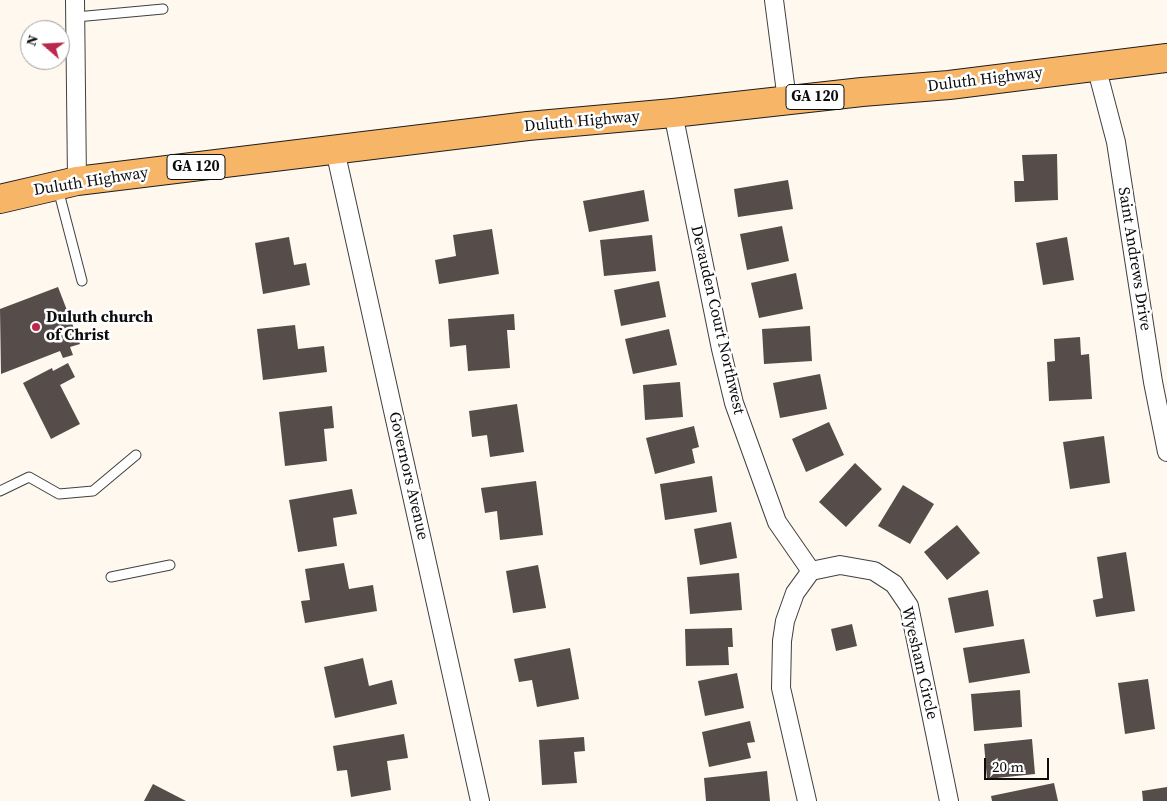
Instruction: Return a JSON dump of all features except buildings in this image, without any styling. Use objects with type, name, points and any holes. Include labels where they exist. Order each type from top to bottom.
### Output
[{"type":"main road","name":"Duluth Highway","points":[[0,199],[67,184],[528,126],[949,85],[1167,58]]},
{"type":"street","points":[[774,0],[787,100]]},
{"type":"street","points":[[67,184],[75,8]]},
{"type":"street","name":"Saint Andrews Drive","points":[[1096,66],[1116,142],[1153,382],[1167,452]]},
{"type":"street","name":"Devauden Court Northwest","points":[[673,113],[721,349],[734,403],[776,522],[811,571]]},
{"type":"street","name":"Governors Avenue","points":[[335,150],[480,801]]},
{"type":"street","name":"Wyesham Circle","points":[[811,571],[840,565],[874,571],[894,584],[909,606],[949,801]]},
{"type":"street","points":[[807,801],[780,688],[782,641],[785,621],[795,594],[811,571]]},
{"type":"lane","points":[[75,8],[163,8]]},
{"type":"lane","points":[[67,184],[82,280]]},
{"type":"lane","points":[[0,490],[29,477],[58,494],[93,491],[136,455]]},
{"type":"lane","points":[[112,577],[170,565]]},
{"type":"place","name":"Duluth church of Christ","points":[[36,327]]}]
